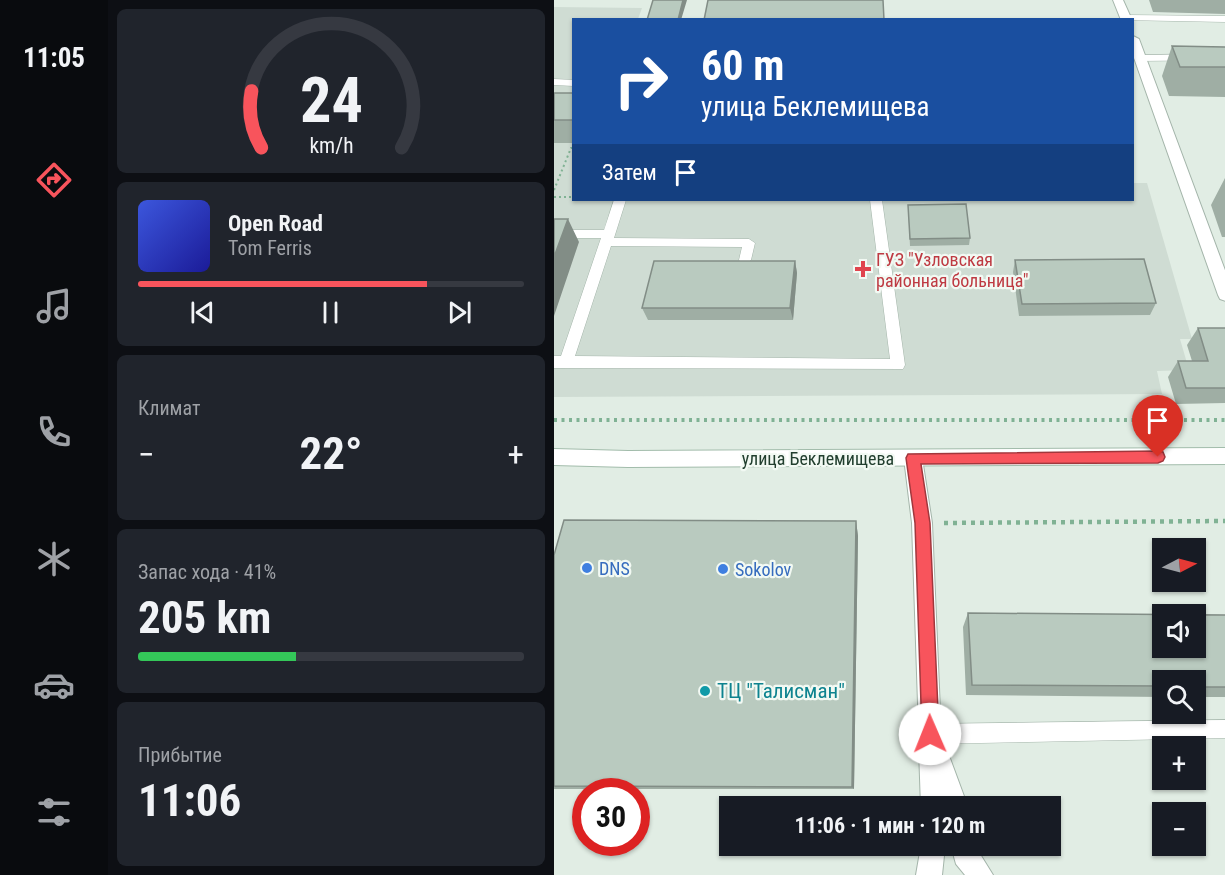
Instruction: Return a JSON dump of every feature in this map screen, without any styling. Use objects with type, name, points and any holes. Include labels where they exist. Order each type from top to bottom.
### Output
[{"type":"street","points":[[1118,0],[1126,18]]},
{"type":"street","points":[[1134,42],[1219,257],[1226,295]]},
{"type":"street","name":"улица Беклемищева","points":[[554,457],[628,459],[1226,456]]},
{"type":"street","points":[[913,458],[923,523],[933,796]]},
{"type":"street","points":[[930,734],[952,796]]},
{"type":"street","points":[[929,875],[932,856]]},
{"type":"street","points":[[966,856],[980,875]]},
{"type":"lane","points":[[1134,19],[1226,20]]},
{"type":"lane","points":[[1139,58],[1226,57]]},
{"type":"lane","points":[[554,82],[572,83]]},
{"type":"lane","points":[[620,201],[560,362],[898,365],[876,201]]},
{"type":"lane","points":[[554,234],[749,243],[745,260]]},
{"type":"lane","points":[[930,734],[1226,729]]},
{"type":"path","points":[[554,190],[572,148]]},
{"type":"path","points":[[554,197],[572,197]]},
{"type":"path","points":[[554,420],[1226,420]]},
{"type":"path","points":[[923,523],[1226,521]]},
{"type":"shaded area","name":"ГУЗ \"Узловская районная больница\"","points":[[554,7],[642,8],[638,18],[572,18],[572,201],[1134,201],[1134,183],[1147,183],[1192,339],[1180,339],[1189,370],[1157,371],[1162,394],[554,397]]},
{"type":"building","points":[[653,0],[683,0],[678,18],[648,18]]},
{"type":"building","points":[[708,0],[883,0],[884,18],[704,18]]},
{"type":"building","points":[[1172,46],[1226,47],[1226,67],[1180,67]]},
{"type":"building","points":[[554,93],[572,93],[572,120],[554,120]]},
{"type":"building","points":[[966,204],[970,238],[910,239],[908,205]]},
{"type":"building","points":[[554,219],[568,219],[554,257]]},
{"type":"building","points":[[1144,259],[1156,303],[1022,304],[1015,260]]},
{"type":"building","points":[[654,261],[795,261],[790,308],[642,308]]},
{"type":"building","points":[[1198,328],[1226,328],[1226,388],[1186,388],[1178,361],[1208,361]]},
{"type":"building","name":"ТЦ \"Талисман\"","points":[[564,520],[856,521],[852,787],[650,786],[650,778],[572,778],[572,786],[554,786],[554,555]]},
{"type":"building","points":[[968,613],[1152,614],[1152,658],[1206,658],[1206,615],[1226,615],[1226,687],[1206,687],[1206,670],[1152,670],[1152,686],[972,685]]},
{"type":"place","name":"ГУЗ \"Узловская районная больница\"","points":[[863,269]]},
{"type":"place","name":"DNS","points":[[587,568]]},
{"type":"place","name":"Sokolov","points":[[723,569]]},
{"type":"place","name":"ТЦ \"Талисман\"","points":[[705,691]]},
{"type":"route","points":[[930,734],[923,523],[913,458],[1158,457]]}]
